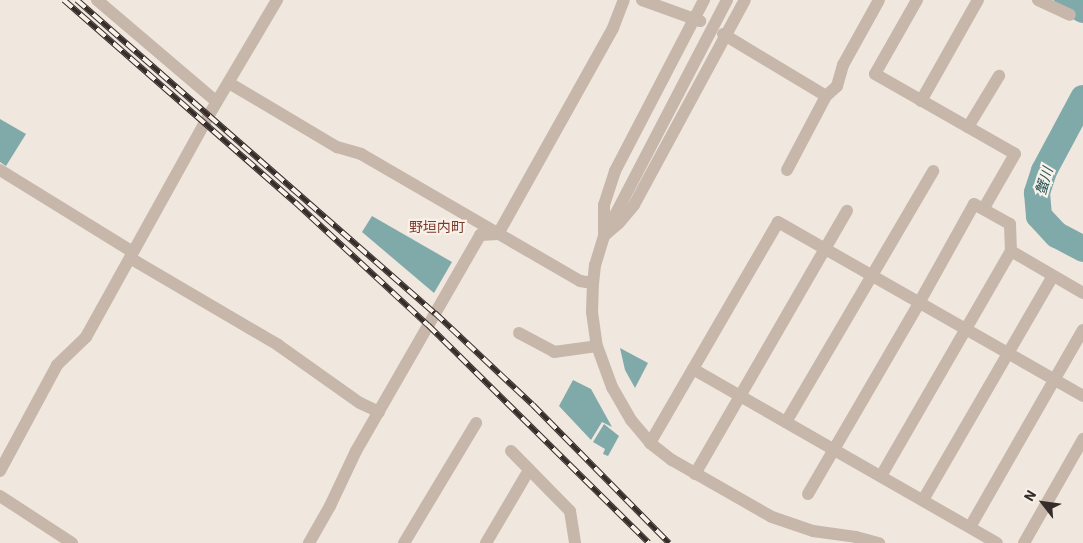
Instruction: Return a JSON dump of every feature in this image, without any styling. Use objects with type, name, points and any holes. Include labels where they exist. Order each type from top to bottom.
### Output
[{"type":"street","points":[[97,0],[217,102]]},
{"type":"street","points":[[0,471],[57,365],[86,337],[217,102],[277,0]]},
{"type":"street","points":[[498,234],[613,28],[624,0]]},
{"type":"street","points":[[642,0],[697,20]]},
{"type":"street","points":[[604,236],[604,205],[615,172],[697,20],[704,0]]},
{"type":"street","points":[[727,0],[604,236],[595,265],[593,283],[592,312],[597,346],[612,387],[631,420],[650,442],[695,474],[772,517],[812,530],[856,537],[879,543]]},
{"type":"street","points":[[604,236],[619,223],[634,205],[724,35],[745,0]]},
{"type":"street","points":[[787,170],[826,96],[837,86],[843,65],[879,0]]},
{"type":"street","points":[[917,0],[875,74],[1015,154],[984,208]]},
{"type":"street","points":[[920,101],[978,0]]},
{"type":"street","points":[[1038,0],[1070,15]]},
{"type":"street","points":[[724,35],[826,96]]},
{"type":"street","points":[[968,127],[999,76]]},
{"type":"street","points":[[229,83],[337,147],[361,154],[580,281],[593,283]]},
{"type":"street","points":[[0,170],[131,255],[278,345],[360,403],[379,412]]},
{"type":"street","points":[[786,422],[933,171]]},
{"type":"street","points":[[808,494],[974,204],[1010,224],[1011,251],[881,476]]},
{"type":"street","points":[[695,474],[847,211]]},
{"type":"street","points":[[650,442],[778,222],[1083,396]]},
{"type":"street","points":[[309,543],[330,506],[356,451],[480,234],[498,234]]},
{"type":"street","points":[[1011,251],[1083,293]]},
{"type":"street","points":[[922,500],[1053,276]]},
{"type":"street","points":[[970,528],[1083,330]]},
{"type":"street","points":[[519,333],[554,352],[597,346]]},
{"type":"street","points":[[693,369],[997,543]]},
{"type":"street","points":[[404,543],[476,423]]},
{"type":"street","points":[[1024,543],[1083,439]]},
{"type":"street","points":[[511,451],[570,510],[575,543]]},
{"type":"street","points":[[486,543],[529,470]]},
{"type":"street","points":[[0,496],[65,541]]},
{"type":"water","points":[[0,119],[26,134],[6,166],[0,162]]},
{"type":"water","points":[[372,216],[452,262],[434,293],[362,232]]},
{"type":"water","points":[[620,348],[648,363],[635,388],[625,370]]},
{"type":"water","points":[[573,380],[591,389],[612,427],[602,422],[591,440],[559,406]]},
{"type":"water","points":[[604,424],[619,436],[608,456],[603,454],[605,449],[593,442]]},
{"type":"waterway","name":"蟹川","points":[[1067,0],[1083,10]]},
{"type":"waterway","name":"蟹川","points":[[1083,98],[1044,171],[1037,193],[1039,216],[1057,235],[1083,249]]},
{"type":"railway","points":[[64,0],[295,202],[428,325],[649,543]]},
{"type":"railway","points":[[77,0],[435,313],[533,405],[669,543]]},
{"type":"district","name":"野垣内町","points":[[437,227]]}]
